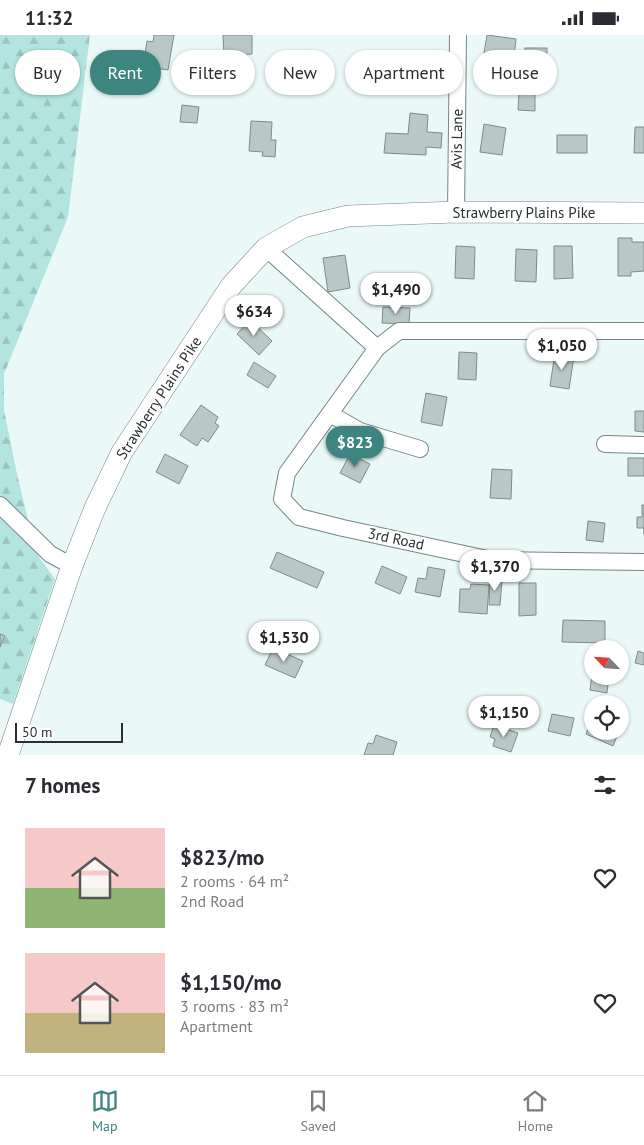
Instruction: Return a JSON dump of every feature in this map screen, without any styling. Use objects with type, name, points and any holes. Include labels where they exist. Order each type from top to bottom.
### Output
[{"type":"street","name":"Avis Lane","points":[[456,212],[458,35]]},
{"type":"street","name":"Strawberry Plains Pike","points":[[8,755],[72,566],[95,508],[122,452],[231,287],[266,248],[303,227],[348,216],[456,212],[644,213]]},
{"type":"street","points":[[266,248],[377,348]]},
{"type":"street","points":[[420,449],[360,431],[330,415],[377,348],[399,331],[644,331]]},
{"type":"street","name":"3rd Road","points":[[330,415],[288,473],[282,499],[299,517],[492,560],[644,562]]},
{"type":"street","points":[[605,444],[644,445]]},
{"type":"street","points":[[0,505],[50,554],[72,566]]},
{"type":"green space","points":[[0,35],[90,35],[68,217],[4,374],[4,410],[36,553],[55,579],[13,704],[0,699]]},
{"type":"building","points":[[154,35],[174,35],[168,70],[161,69],[161,50],[146,50],[147,41],[153,42]]},
{"type":"building","points":[[223,35],[252,35],[252,50],[224,50]]},
{"type":"building","points":[[487,35],[516,39],[515,50],[484,50]]},
{"type":"building","points":[[525,48],[547,48],[547,50],[525,50]]},
{"type":"building","points":[[519,95],[535,95],[535,111],[518,110]]},
{"type":"building","points":[[182,105],[199,107],[197,123],[180,122]]},
{"type":"building","points":[[410,113],[428,115],[427,132],[442,133],[441,148],[426,147],[426,155],[384,153],[386,133],[408,134]]},
{"type":"building","points":[[251,121],[272,122],[271,140],[276,140],[275,157],[262,156],[263,152],[249,151]]},
{"type":"building","points":[[484,124],[506,128],[502,155],[480,152]]},
{"type":"building","points":[[635,127],[644,127],[644,153],[634,153]]},
{"type":"building","points":[[557,135],[587,135],[587,153],[557,153]]},
{"type":"building","points":[[618,238],[632,238],[632,242],[644,242],[644,271],[631,272],[631,276],[618,276]]},
{"type":"building","points":[[456,246],[475,247],[474,279],[455,278]]},
{"type":"building","points":[[554,246],[572,246],[573,278],[554,279]]},
{"type":"building","points":[[516,249],[537,250],[536,282],[515,281]]},
{"type":"building","points":[[345,255],[350,288],[328,292],[323,258]]},
{"type":"building","points":[[383,307],[410,308],[409,324],[382,323]]},
{"type":"building","points":[[250,320],[272,341],[259,355],[237,334]]},
{"type":"building","points":[[459,352],[477,353],[476,380],[458,379]]},
{"type":"building","points":[[555,353],[574,356],[569,389],[550,386]]},
{"type":"building","points":[[254,362],[276,376],[268,388],[247,375]]},
{"type":"building","points":[[426,393],[447,397],[442,426],[421,422]]},
{"type":"building","points":[[201,405],[218,417],[215,423],[219,426],[208,442],[202,438],[197,446],[180,435]]},
{"type":"building","points":[[635,411],[644,411],[644,432],[635,431]]},
{"type":"building","points":[[165,454],[188,466],[179,484],[156,472]]},
{"type":"building","points":[[350,454],[370,464],[360,483],[340,473]]},
{"type":"building","points":[[628,458],[644,458],[644,476],[628,476]]},
{"type":"building","points":[[492,469],[512,470],[511,499],[490,498]]},
{"type":"building","points":[[642,505],[644,505],[644,528],[637,528],[637,517],[642,517]]},
{"type":"building","points":[[588,521],[605,523],[603,542],[586,540]]},
{"type":"building","points":[[277,552],[324,572],[317,588],[270,568]]},
{"type":"building","points":[[382,566],[407,577],[400,594],[375,583]]},
{"type":"building","points":[[428,567],[445,570],[440,597],[415,592],[418,578],[426,579]]},
{"type":"building","points":[[490,579],[502,580],[500,605],[489,605]]},
{"type":"building","points":[[519,583],[536,583],[536,615],[519,616]]},
{"type":"building","points":[[471,584],[489,585],[487,614],[459,612],[460,589],[470,589]]},
{"type":"building","points":[[563,620],[605,621],[605,640],[584,640],[584,643],[562,642]]},
{"type":"building","points":[[0,634],[5,636],[0,647]]},
{"type":"building","points":[[273,648],[303,661],[295,678],[265,665]]},
{"type":"building","points":[[638,651],[644,653],[644,665],[635,663]]},
{"type":"building","points":[[591,685],[608,685],[607,693],[590,690]]},
{"type":"building","points":[[552,714],[574,718],[570,736],[548,731]]},
{"type":"building","points":[[494,725],[518,733],[511,752],[493,746],[495,739],[490,737]]},
{"type":"building","points":[[376,735],[397,742],[393,755],[364,755],[368,743],[373,744]]},
{"type":"building","points":[[600,740],[615,740],[613,746]]}]
